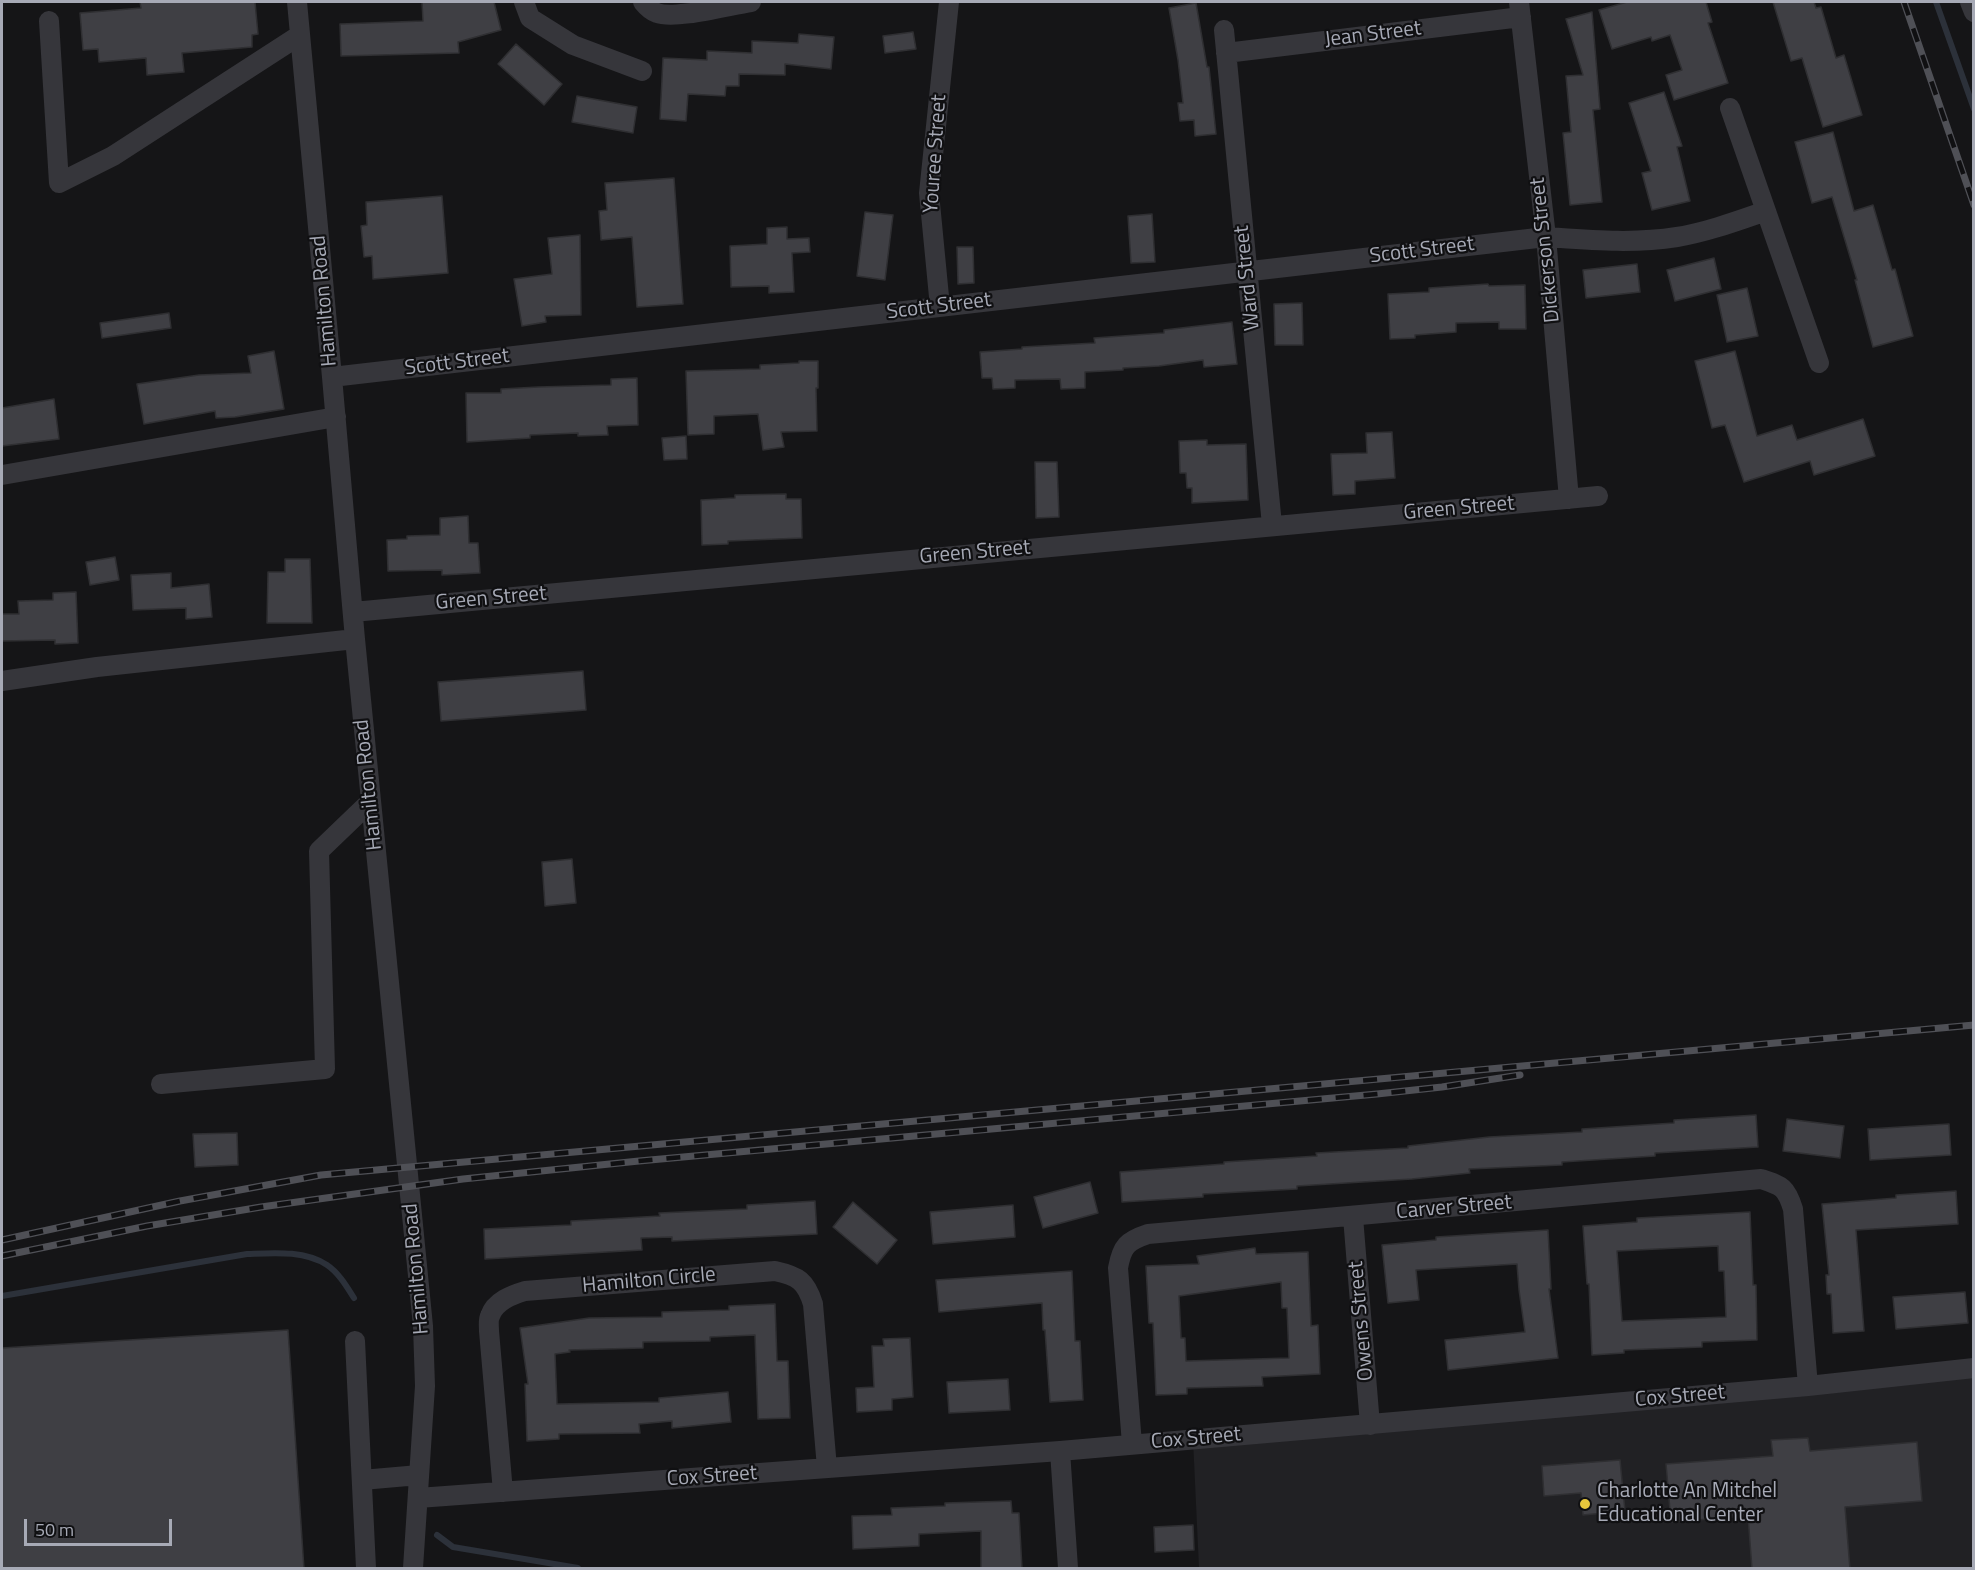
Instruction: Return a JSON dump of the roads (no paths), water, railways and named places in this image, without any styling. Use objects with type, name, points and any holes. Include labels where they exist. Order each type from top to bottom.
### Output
[{"type":"street","name":"Hamilton Road","points":[[297,2],[355,639],[423,1326],[425,1386],[413,1569]]},
{"type":"street","points":[[524,2],[530,18],[573,45],[642,71]]},
{"type":"street","points":[[646,5],[658,14],[672,15],[751,2]]},
{"type":"street","name":"Youree Street","points":[[940,307],[929,193],[949,2]]},
{"type":"street","points":[[1970,2],[1974,12]]},
{"type":"street","name":"Jean Street","points":[[1226,53],[1520,9]]},
{"type":"street","name":"Dickerson Street","points":[[1520,9],[1546,237],[1569,499]]},
{"type":"street","points":[[49,21],[59,183],[113,156],[300,35]]},
{"type":"street","name":"Ward Street","points":[[1224,30],[1272,525]]},
{"type":"street","points":[[1730,108],[1819,363]]},
{"type":"street","name":"Scott Street","points":[[332,377],[1546,237],[1613,242],[1657,240],[1707,230],[1766,211]]},
{"type":"street","points":[[2,475],[336,417]]},
{"type":"street","name":"Green Street","points":[[353,612],[1598,496]]},
{"type":"street","points":[[2,681],[97,667],[355,639]]},
{"type":"street","points":[[161,1084],[325,1069],[319,851],[371,801]]},
{"type":"street","name":"Carver Street","points":[[1132,1444],[1118,1268],[1121,1254],[1128,1244],[1148,1234],[1761,1179],[1776,1184],[1788,1194],[1793,1209],[1808,1386]]},
{"type":"street","name":"Owens Street","points":[[1353,1217],[1370,1425]]},
{"type":"street","name":"Hamilton Circle","points":[[503,1492],[489,1331],[490,1316],[498,1304],[510,1296],[525,1291],[775,1270],[791,1274],[803,1283],[813,1304],[827,1468]]},
{"type":"street","points":[[355,1341],[366,1569]]},
{"type":"street","name":"Cox Street","points":[[418,1498],[1060,1451],[1808,1386],[1974,1368]]},
{"type":"street","points":[[1060,1451],[1068,1569]]},
{"type":"street","points":[[362,1480],[419,1475]]},
{"type":"waterway","points":[[1936,2],[1974,109]]},
{"type":"waterway","points":[[2,1296],[247,1254],[278,1253],[308,1257],[327,1265],[339,1276],[354,1298]]},
{"type":"waterway","points":[[437,1535],[453,1547],[578,1568]]},
{"type":"railway","points":[[1904,2],[1974,205]]},
{"type":"railway","points":[[2,1240],[180,1201],[321,1175],[1974,1025]]},
{"type":"railway","points":[[2,1256],[147,1226],[261,1207],[463,1179],[1377,1094],[1520,1075]]},
{"type":"place","name":"Charlotte An Mitchel Educational Center","points":[[1585,1504]]}]
